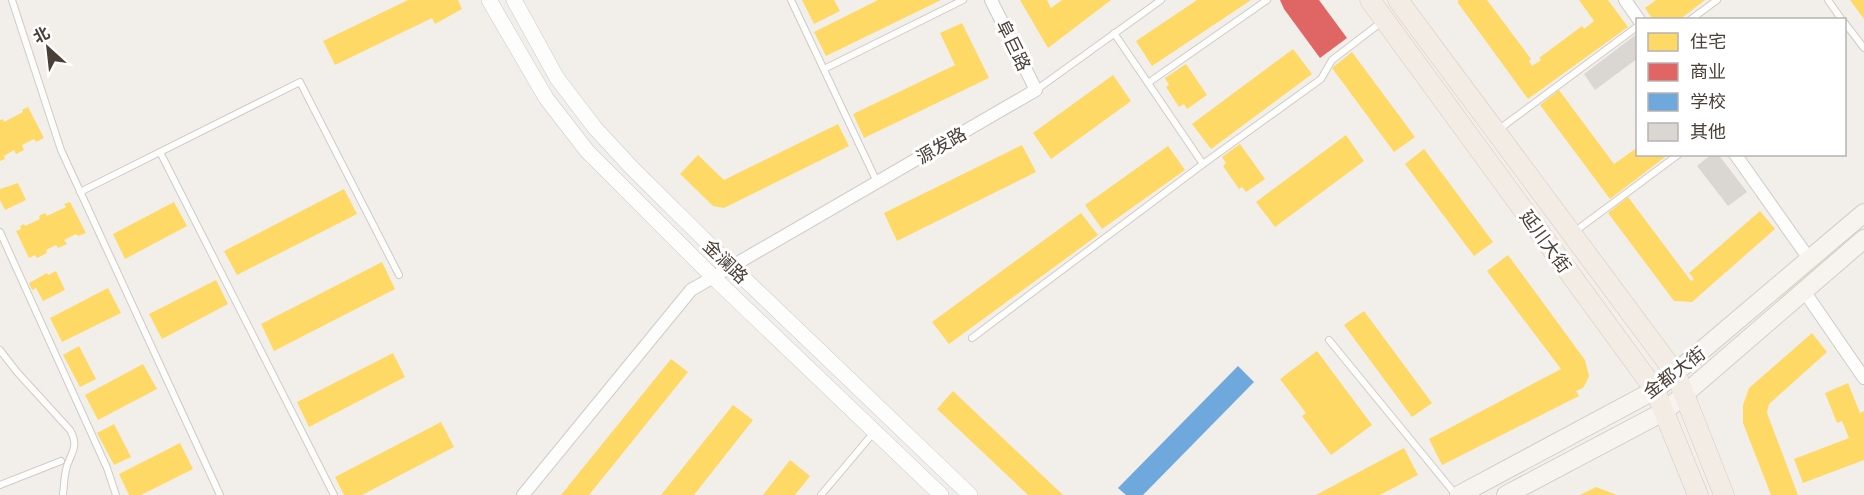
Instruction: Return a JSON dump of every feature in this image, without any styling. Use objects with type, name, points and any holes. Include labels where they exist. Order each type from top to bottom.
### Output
[{"type":"main road","name":"延川大街","points":[[1370,0],[1655,390],[1698,495]]},
{"type":"main road","name":"延川大街","points":[[1402,1],[1676,374],[1724,495]]},
{"type":"main road","name":"金都大街","points":[[1458,495],[1655,390],[1864,213]]},
{"type":"main road","name":"金都大街","points":[[1506,495],[1525,490],[1665,411],[1864,239]]},
{"type":"street","name":"阜巨路","points":[[991,0],[1036,90]]},
{"type":"street","points":[[1625,0],[1638,18]]},
{"type":"street","name":"金澜路","points":[[517,1],[557,78],[589,121],[632,168],[970,495]]},
{"type":"street","name":"金澜路","points":[[492,6],[546,98],[587,151],[713,277],[941,495]]},
{"type":"street","name":"源发路","points":[[523,495],[691,290],[1036,90]]},
{"type":"street","points":[[1736,156],[1810,260]]},
{"type":"street","points":[[1804,291],[1864,378]]},
{"type":"lane","points":[[12,0],[61,150],[220,495]]},
{"type":"lane","points":[[792,0],[877,182]]},
{"type":"lane","points":[[824,69],[963,0]]},
{"type":"lane","name":"源发路","points":[[1036,90],[1160,0]]},
{"type":"lane","points":[[1148,83],[1267,0]]},
{"type":"lane","points":[[1693,18],[1717,0]]},
{"type":"lane","points":[[1828,0],[1841,18]]},
{"type":"lane","points":[[492,6],[517,1]]},
{"type":"lane","points":[[972,338],[1203,164],[1321,79],[1332,60],[1384,20]]},
{"type":"lane","points":[[1846,25],[1864,48]]},
{"type":"lane","points":[[1496,132],[1636,27]]},
{"type":"lane","points":[[1114,33],[1203,164]]},
{"type":"lane","points":[[81,192],[300,82],[399,275]]},
{"type":"lane","points":[[160,152],[334,495]]},
{"type":"lane","points":[[1571,234],[1676,156]]},
{"type":"lane","points":[[0,232],[107,468],[116,495]]},
{"type":"lane","points":[[1329,340],[1458,495]]},
{"type":"lane","points":[[0,350],[70,430],[75,440],[74,451],[66,468],[63,495]]},
{"type":"lane","points":[[821,495],[875,431]]},
{"type":"lane","points":[[0,485],[61,461]]},
{"type":"building: 住宅","points":[[408,0],[458,0],[462,9],[435,24],[432,18],[335,65],[323,41]]},
{"type":"building: 住宅","points":[[802,0],[834,0],[840,11],[814,24]]},
{"type":"building: 住宅","points":[[878,0],[941,0],[826,56],[814,32]]},
{"type":"building: 住宅","points":[[1020,0],[1047,0],[1051,8],[1062,0],[1111,0],[1048,48]]},
{"type":"building: 住宅","points":[[1197,0],[1251,0],[1152,66],[1136,41]]},
{"type":"building: 住宅","points":[[1458,0],[1487,0],[1531,59],[1529,61],[1532,66],[1541,60],[1539,58],[1582,26],[1584,29],[1594,21],[1579,0],[1608,0],[1628,27],[1528,99]]},
{"type":"building: 住宅","points":[[1656,0],[1705,0],[1682,18],[1652,18],[1645,8]]},
{"type":"building: 住宅","points":[[1850,0],[1864,0],[1864,19]]},
{"type":"building: 住宅","points":[[962,23],[989,78],[864,138],[853,114],[955,65],[940,33]]},
{"type":"building: 住宅","points":[[1293,49],[1312,74],[1211,149],[1192,124]]},
{"type":"building: 住宅","points":[[1352,52],[1415,137],[1394,152],[1332,68]]},
{"type":"building: 住宅","points":[[1186,64],[1207,95],[1187,109],[1184,104],[1179,107],[1166,87],[1169,85],[1165,78]]},
{"type":"building: 住宅","points":[[1113,75],[1131,101],[1051,159],[1033,133]]},
{"type":"building: 住宅","points":[[1559,90],[1614,164],[1636,148],[1636,156],[1666,156],[1610,199],[1540,105]]},
{"type":"building: 住宅","points":[[28,107],[44,138],[36,142],[34,139],[22,145],[24,150],[16,154],[14,150],[0,161],[0,120],[3,119],[4,122]]},
{"type":"building: 住宅","points":[[838,124],[849,146],[724,208],[713,206],[680,174],[698,155],[724,180]]},
{"type":"building: 住宅","points":[[1346,135],[1364,161],[1275,227],[1256,202]]},
{"type":"building: 住宅","points":[[1240,144],[1265,179],[1246,192],[1242,187],[1239,189],[1223,166],[1226,163],[1222,157]]},
{"type":"building: 住宅","points":[[1022,145],[1036,172],[897,241],[884,213]]},
{"type":"building: 住宅","points":[[1168,146],[1185,170],[1102,229],[1085,205]]},
{"type":"building: 住宅","points":[[1424,149],[1493,242],[1474,256],[1405,164]]},
{"type":"building: 住宅","points":[[18,183],[26,200],[5,210],[0,200],[0,189]]},
{"type":"building: 住宅","points":[[344,189],[357,214],[237,275],[224,251]]},
{"type":"building: 住宅","points":[[1628,197],[1691,281],[1694,279],[1689,273],[1760,211],[1775,229],[1692,302],[1674,301],[1608,213]]},
{"type":"building: 住宅","points":[[70,202],[86,233],[78,236],[76,234],[64,240],[67,244],[58,248],[56,245],[37,258],[35,255],[29,258],[16,231],[24,224],[25,226],[40,219],[39,216],[45,213],[47,216],[66,207],[64,204]]},
{"type":"building: 住宅","points":[[174,202],[187,226],[125,259],[113,234]]},
{"type":"building: 住宅","points":[[1081,213],[1098,235],[949,344],[932,322]]},
{"type":"building: 住宅","points":[[1508,255],[1585,360],[1589,376],[1583,388],[1576,391],[1579,396],[1442,465],[1429,439],[1561,369],[1487,271]]},
{"type":"building: 住宅","points":[[382,262],[395,289],[274,351],[261,324]]},
{"type":"building: 住宅","points":[[56,271],[65,290],[43,301],[36,288],[32,290],[29,283],[47,273],[48,275]]},
{"type":"building: 住宅","points":[[216,280],[228,304],[162,339],[149,314]]},
{"type":"building: 住宅","points":[[108,288],[121,313],[62,342],[50,318]]},
{"type":"building: 住宅","points":[[1364,311],[1432,403],[1412,417],[1344,325]]},
{"type":"building: 住宅","points":[[1812,333],[1827,352],[1769,404],[1767,413],[1798,495],[1771,495],[1743,423],[1743,405],[1749,388]]},
{"type":"building: 住宅","points":[[79,346],[96,379],[80,387],[63,355]]},
{"type":"building: 住宅","points":[[1317,351],[1372,425],[1331,455],[1302,416],[1306,413],[1280,379]]},
{"type":"building: 住宅","points":[[393,353],[405,377],[309,427],[297,402]]},
{"type":"building: 住宅","points":[[671,359],[688,372],[589,495],[561,495]]},
{"type":"building: 住宅","points":[[143,364],[157,389],[98,420],[85,395]]},
{"type":"building: 住宅","points":[[1848,383],[1860,413],[1864,411],[1864,460],[1803,483],[1794,459],[1849,438],[1842,421],[1837,423],[1825,393]]},
{"type":"building: 住宅","points":[[953,391],[1063,495],[1028,495],[937,409]]},
{"type":"building: 住宅","points":[[733,405],[753,420],[694,495],[661,495]]},
{"type":"building: 住宅","points":[[441,422],[454,447],[362,495],[344,495],[335,477]]},
{"type":"building: 住宅","points":[[114,424],[131,457],[114,465],[97,433]]},
{"type":"building: 住宅","points":[[180,443],[193,469],[141,495],[129,495],[119,474]]},
{"type":"building: 住宅","points":[[1404,448],[1418,475],[1380,495],[1316,495]]},
{"type":"building: 住宅","points":[[790,460],[810,476],[795,495],[763,495]]},
{"type":"building: 住宅","points":[[1596,487],[1617,495],[1580,495]]},
{"type":"building: 商业","points":[[1280,0],[1319,0],[1347,38],[1320,58],[1284,9]]},
{"type":"building: 学校","points":[[1238,366],[1254,382],[1143,495],[1126,495],[1118,488]]},
{"type":"building: 其他","points":[[1636,35],[1636,59],[1595,90],[1584,74]]},
{"type":"building: 其他","points":[[1710,156],[1720,156],[1747,192],[1728,206],[1697,166]]}]
